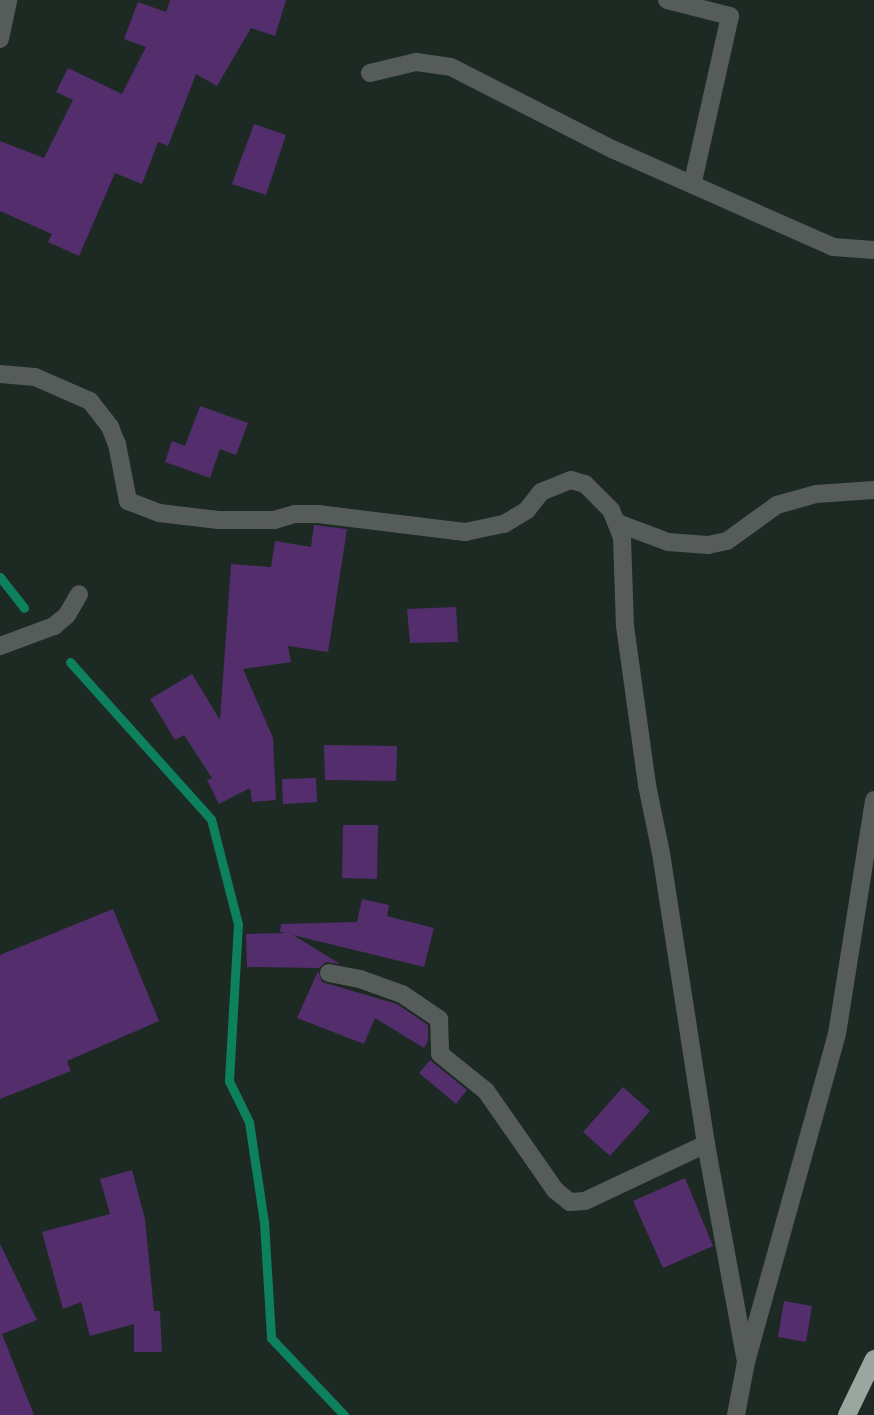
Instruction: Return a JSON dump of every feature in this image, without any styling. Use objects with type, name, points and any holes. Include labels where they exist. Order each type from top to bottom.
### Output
[{"type":"highway","points":[[847,1415],[874,1359]]},
{"type":"street","points":[[0,39],[8,0]]},
{"type":"street","points":[[667,0],[730,16],[693,182]]},
{"type":"street","points":[[370,73],[416,62],[452,67],[612,149],[693,182],[833,247],[874,250]]},
{"type":"street","points":[[0,374],[34,377],[90,401],[110,427],[117,444],[128,501],[159,513],[219,520],[274,520],[295,514],[318,514],[465,532],[504,524],[527,510],[541,492],[571,480],[585,484],[620,524],[668,542],[708,545],[727,542],[777,505],[816,494],[874,490]]},
{"type":"street","points":[[620,524],[630,669],[706,1144],[746,1362]]},
{"type":"street","points":[[0,646],[54,626],[67,615],[79,594]]},
{"type":"street","points":[[736,1415],[746,1362],[837,1034],[874,800]]},
{"type":"street","points":[[329,973],[360,979],[402,994],[438,1019],[440,1054],[486,1091],[555,1190],[570,1202],[585,1201],[706,1144]]},
{"type":"building","points":[[170,0],[286,0],[275,36],[251,28],[217,86],[196,74],[168,146],[158,142],[142,184],[115,173],[79,256],[48,242],[52,234],[0,211],[0,141],[44,158],[73,100],[56,92],[68,68],[122,94],[146,47],[124,39],[138,2],[166,12]]},
{"type":"building","points":[[254,124],[286,135],[266,195],[232,184]]},
{"type":"building","points":[[200,406],[248,423],[236,455],[220,449],[210,478],[165,462],[172,441],[185,446]]},
{"type":"building","points":[[314,525],[347,529],[328,652],[288,646],[291,662],[243,669],[273,738],[276,800],[252,802],[250,788],[219,804],[207,780],[212,778],[184,735],[175,740],[150,699],[192,674],[220,720],[231,564],[271,567],[275,541],[311,547]]},
{"type":"building","points":[[456,607],[458,642],[410,643],[407,609]]},
{"type":"building","points":[[324,745],[397,746],[396,781],[325,780]]},
{"type":"building","points":[[316,778],[317,802],[283,804],[282,779]]},
{"type":"building","points":[[343,825],[378,825],[377,879],[342,878]]},
{"type":"building","points":[[362,899],[389,905],[387,916],[434,928],[424,967],[293,935],[340,964],[326,962],[319,968],[247,967],[246,934],[286,933],[280,932],[281,924],[357,922]]},
{"type":"building","points":[[113,909],[159,1021],[67,1061],[71,1071],[0,1099],[0,955]]},
{"type":"building","points":[[318,971],[322,982],[397,1004],[428,1025],[428,1041],[424,1048],[375,1018],[364,1044],[297,1018]]},
{"type":"building","points":[[430,1060],[467,1090],[456,1104],[419,1073]]},
{"type":"building","points":[[623,1087],[650,1111],[610,1156],[583,1132]]},
{"type":"building","points":[[132,1170],[145,1219],[154,1311],[160,1311],[162,1352],[134,1352],[134,1324],[90,1336],[81,1302],[63,1309],[42,1232],[110,1214],[100,1179]]},
{"type":"building","points":[[685,1178],[713,1246],[663,1268],[633,1201]]},
{"type":"building","points":[[0,1244],[37,1320],[2,1334],[34,1415],[0,1415]]},
{"type":"building","points":[[784,1301],[812,1306],[806,1342],[778,1337]]},
{"type":"waterway","points":[[0,577],[24,608]]},
{"type":"waterway","points":[[70,662],[211,819],[238,924],[229,1081],[249,1122],[264,1222],[271,1338],[344,1415]]}]
